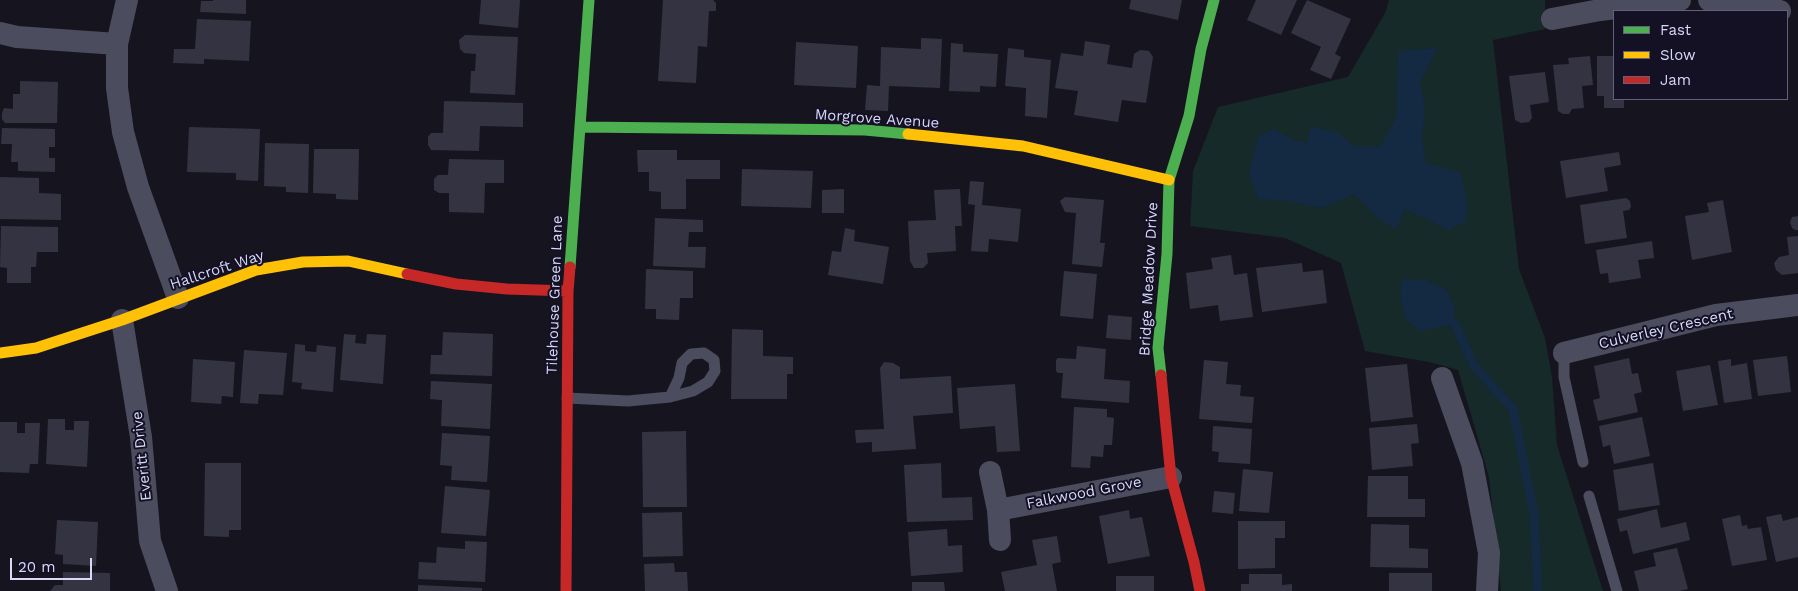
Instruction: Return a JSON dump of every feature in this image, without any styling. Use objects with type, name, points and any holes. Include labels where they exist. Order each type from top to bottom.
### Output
[{"type":"street","points":[[127,0],[117,44],[117,88],[123,132],[138,187],[178,298]]},
{"type":"street","name":"Tilehouse Green Lane","points":[[566,591],[568,291],[589,0]]},
{"type":"street","name":"Bridge Meadow Drive","points":[[1200,591],[1194,562],[1170,477],[1158,348],[1167,254],[1168,180],[1189,116],[1201,49],[1214,0]]},
{"type":"street","points":[[1552,19],[1600,5],[1680,0]]},
{"type":"street","points":[[1709,0],[1730,1],[1775,10]]},
{"type":"street","points":[[0,33],[17,37],[117,44]]},
{"type":"street","name":"Morgrove Avenue","points":[[580,127],[865,130],[1023,146],[1168,180]]},
{"type":"street","name":"Hallcroft Way","points":[[0,353],[36,348],[122,320],[256,270],[303,262],[348,260],[456,284],[506,289],[568,291]]},
{"type":"street","name":"Culverley Crescent","points":[[1564,353],[1716,315],[1798,305]]},
{"type":"street","name":"Everitt Drive","points":[[122,320],[141,437],[150,541],[167,591]]},
{"type":"street","points":[[1442,378],[1472,463],[1489,553],[1488,591]]},
{"type":"street","points":[[990,472],[998,510],[1000,540]]},
{"type":"street","name":"Falkwood Grove","points":[[998,510],[1170,477]]},
{"type":"lane","points":[[1564,353],[1564,377],[1583,462]]},
{"type":"lane","points":[[567,398],[628,401],[670,397]]},
{"type":"lane","points":[[1589,496],[1617,591]]},
{"type":"green space","points":[[1389,0],[1545,0],[1545,29],[1493,40],[1519,269],[1545,338],[1552,377],[1557,445],[1603,591],[1501,591],[1489,477],[1458,370],[1429,362],[1365,351],[1341,263],[1285,238],[1190,226],[1193,171],[1218,107],[1348,77],[1385,13]]},
{"type":"water","points":[[1437,48],[1420,83],[1425,109],[1422,137],[1426,163],[1461,173],[1467,202],[1466,221],[1449,230],[1405,209],[1396,229],[1377,218],[1355,194],[1322,208],[1289,201],[1258,199],[1249,175],[1258,136],[1274,129],[1295,141],[1307,143],[1311,127],[1335,131],[1356,147],[1380,146],[1396,118],[1398,51]]},
{"type":"water","points":[[1402,279],[1426,280],[1446,289],[1454,306],[1455,324],[1420,331],[1405,318],[1400,296]]},
{"type":"building","points":[[246,0],[246,14],[200,12],[201,1]]},
{"type":"building","points":[[481,0],[520,0],[518,28],[479,24]]},
{"type":"building","points":[[663,0],[713,0],[716,3],[716,11],[709,11],[707,47],[698,46],[696,83],[658,81]]},
{"type":"building","points":[[1131,0],[1182,0],[1178,20],[1129,9]]},
{"type":"building","points":[[1256,0],[1297,0],[1281,35],[1247,20]]},
{"type":"building","points":[[1307,0],[1351,19],[1335,54],[1341,57],[1331,79],[1310,70],[1321,47],[1291,33]]},
{"type":"building","points":[[197,19],[251,21],[249,61],[204,59],[204,64],[173,63],[174,49],[195,49]]},
{"type":"building","points":[[465,35],[518,37],[515,95],[470,93],[471,71],[475,71],[476,54],[464,53],[460,49],[459,40]]},
{"type":"building","points":[[921,38],[942,39],[940,88],[889,86],[888,111],[865,110],[867,85],[880,86],[881,47],[921,49]]},
{"type":"building","points":[[1085,41],[1110,45],[1107,64],[1132,68],[1134,54],[1140,50],[1149,51],[1153,57],[1146,103],[1122,100],[1118,122],[1074,115],[1078,91],[1055,88],[1061,53],[1083,56]]},
{"type":"building","points":[[796,42],[858,46],[856,88],[794,85]]},
{"type":"building","points":[[951,43],[963,44],[963,52],[998,54],[996,87],[980,86],[980,92],[949,91]]},
{"type":"building","points":[[1008,48],[1024,50],[1024,57],[1051,60],[1047,118],[1025,116],[1026,88],[1005,86]]},
{"type":"building","points":[[1590,56],[1593,85],[1582,86],[1584,108],[1572,109],[1569,114],[1563,114],[1558,111],[1553,65],[1569,64],[1568,58]]},
{"type":"building","points":[[1597,56],[1613,56],[1613,100],[1624,100],[1624,108],[1604,108],[1604,96],[1597,96]]},
{"type":"building","points":[[1545,72],[1549,102],[1530,105],[1532,118],[1529,122],[1521,123],[1515,120],[1509,76]]},
{"type":"building","points":[[20,81],[58,82],[57,123],[5,123],[2,119],[2,113],[4,108],[13,109],[13,94],[20,94]]},
{"type":"building","points":[[444,101],[523,103],[523,127],[480,126],[479,151],[431,150],[428,145],[428,137],[431,133],[443,133]]},
{"type":"building","points":[[189,127],[260,129],[258,181],[236,180],[236,173],[187,172]]},
{"type":"building","points":[[2,128],[55,129],[55,147],[49,147],[49,158],[55,158],[55,172],[18,171],[18,162],[11,162],[12,144],[1,144]]},
{"type":"building","points":[[265,143],[309,144],[308,193],[286,192],[286,187],[264,186]]},
{"type":"building","points":[[314,149],[359,149],[358,200],[336,199],[336,194],[313,193]]},
{"type":"building","points":[[637,150],[677,150],[677,160],[720,160],[720,179],[686,179],[686,209],[661,209],[661,192],[649,191],[649,172],[638,172]]},
{"type":"building","points":[[1619,152],[1621,165],[1604,168],[1608,191],[1566,198],[1560,161]]},
{"type":"building","points":[[449,159],[504,160],[504,183],[485,183],[484,213],[449,212],[449,193],[439,193],[434,190],[434,179],[438,175],[448,175]]},
{"type":"building","points":[[742,169],[813,171],[811,208],[741,206]]},
{"type":"building","points":[[0,177],[39,178],[39,193],[61,194],[61,220],[0,219]]},
{"type":"building","points":[[970,181],[984,182],[982,205],[1021,209],[1018,242],[989,239],[988,252],[971,251],[975,205],[968,204]]},
{"type":"building","points":[[844,189],[844,213],[822,213],[822,190]]},
{"type":"building","points":[[960,189],[962,226],[955,226],[956,251],[927,253],[928,263],[923,268],[914,268],[910,261],[908,221],[936,220],[934,190]]},
{"type":"building","points":[[1065,197],[1104,200],[1100,243],[1105,243],[1102,267],[1072,264],[1076,213],[1065,212],[1060,201]]},
{"type":"building","points":[[1626,198],[1630,201],[1631,207],[1629,210],[1623,211],[1627,238],[1585,244],[1580,205]]},
{"type":"building","points":[[1723,200],[1732,252],[1692,260],[1685,216],[1709,212],[1707,203]]},
{"type":"building","points":[[1798,216],[1798,230],[1795,230],[1790,222],[1792,217]]},
{"type":"building","points":[[655,218],[703,220],[703,232],[689,232],[688,247],[706,247],[705,268],[653,266]]},
{"type":"building","points":[[1,226],[58,227],[58,252],[37,252],[36,267],[31,267],[31,283],[7,283],[7,268],[0,267]]},
{"type":"building","points":[[845,228],[855,230],[854,241],[889,247],[883,284],[828,275],[832,251],[841,252]]},
{"type":"building","points":[[1798,236],[1798,273],[1782,275],[1776,270],[1774,263],[1779,257],[1789,255],[1787,237]]},
{"type":"building","points":[[1652,241],[1654,258],[1638,260],[1641,278],[1609,283],[1608,273],[1600,274],[1596,250]]},
{"type":"building","points":[[1231,255],[1234,275],[1247,273],[1253,317],[1220,321],[1218,305],[1190,309],[1186,273],[1213,269],[1211,258]]},
{"type":"building","points":[[1302,263],[1303,272],[1323,270],[1327,303],[1262,312],[1256,268]]},
{"type":"building","points":[[646,269],[693,271],[693,298],[680,298],[679,320],[656,319],[656,309],[645,309]]},
{"type":"building","points":[[1064,271],[1097,274],[1093,319],[1060,316]]},
{"type":"building","points":[[1108,315],[1132,317],[1131,340],[1106,338]]},
{"type":"building","points":[[732,329],[763,330],[763,356],[793,357],[793,374],[787,374],[787,399],[731,399]]},
{"type":"building","points":[[443,332],[493,334],[492,376],[430,374],[431,355],[442,355]]},
{"type":"building","points":[[344,334],[356,335],[355,343],[366,344],[367,334],[386,335],[383,384],[340,380]]},
{"type":"building","points":[[295,344],[305,345],[305,351],[316,352],[317,345],[336,347],[333,392],[301,389],[302,383],[292,382]]},
{"type":"building","points":[[1077,346],[1106,349],[1104,379],[1130,381],[1129,403],[1061,398],[1063,373],[1056,371],[1056,360],[1058,358],[1076,359]]},
{"type":"building","points":[[244,350],[287,353],[283,395],[259,394],[258,404],[240,403]]},
{"type":"building","points":[[1787,356],[1791,392],[1758,396],[1753,360]]},
{"type":"building","points":[[1629,358],[1632,374],[1638,373],[1642,392],[1634,394],[1638,412],[1598,421],[1593,400],[1600,398],[1594,366]]},
{"type":"building","points":[[193,359],[235,362],[233,397],[222,396],[221,404],[191,402]]},
{"type":"building","points":[[1731,359],[1731,366],[1747,363],[1752,399],[1724,403],[1718,361]]},
{"type":"building","points":[[1204,360],[1228,362],[1226,384],[1241,385],[1240,396],[1254,397],[1252,423],[1199,419]]},
{"type":"building","points":[[884,362],[893,363],[900,367],[900,379],[951,376],[953,413],[913,416],[916,449],[872,452],[872,442],[856,443],[855,430],[884,429],[880,368]]},
{"type":"building","points":[[1407,364],[1413,417],[1371,422],[1365,368]]},
{"type":"building","points":[[1710,365],[1718,405],[1683,411],[1676,371]]},
{"type":"building","points":[[431,381],[492,384],[490,429],[441,426],[442,400],[430,399]]},
{"type":"building","points":[[1015,384],[1020,451],[997,452],[995,426],[960,429],[957,388]]},
{"type":"building","points":[[1074,407],[1107,409],[1107,417],[1114,418],[1112,445],[1104,445],[1103,457],[1091,456],[1090,468],[1071,467]]},
{"type":"building","points":[[1642,417],[1650,456],[1614,464],[1610,445],[1603,447],[1599,426]]},
{"type":"building","points":[[48,419],[65,419],[65,430],[74,430],[74,421],[89,421],[87,467],[46,464]]},
{"type":"building","points":[[0,422],[17,422],[17,433],[25,433],[25,423],[40,423],[38,464],[30,464],[29,473],[0,472]]},
{"type":"building","points":[[1417,424],[1419,443],[1411,444],[1413,466],[1372,470],[1369,428]]},
{"type":"building","points":[[1213,426],[1252,429],[1250,464],[1218,462],[1219,452],[1212,451]]},
{"type":"building","points":[[686,431],[687,507],[643,507],[642,432]]},
{"type":"building","points":[[442,433],[490,436],[487,482],[451,480],[452,466],[440,465]]},
{"type":"building","points":[[205,463],[241,463],[241,530],[229,530],[229,537],[204,536]]},
{"type":"building","points":[[941,463],[942,498],[972,497],[973,520],[907,522],[904,465]]},
{"type":"building","points":[[1653,463],[1660,505],[1619,511],[1613,470]]},
{"type":"building","points":[[1243,469],[1273,472],[1269,513],[1239,511]]},
{"type":"building","points":[[1368,476],[1408,476],[1408,499],[1425,499],[1425,517],[1367,517]]},
{"type":"building","points":[[445,486],[490,490],[486,536],[441,533]]},
{"type":"building","points":[[1214,491],[1235,493],[1233,514],[1212,512]]},
{"type":"building","points":[[1657,509],[1661,528],[1686,522],[1690,540],[1633,554],[1627,530],[1620,532],[1617,519]]},
{"type":"building","points":[[1129,510],[1130,519],[1142,517],[1150,556],[1108,564],[1099,516]]},
{"type":"building","points":[[682,512],[683,556],[643,557],[642,513]]},
{"type":"building","points":[[1781,514],[1783,521],[1798,517],[1798,557],[1776,562],[1766,517]]},
{"type":"building","points":[[1740,515],[1742,526],[1747,525],[1748,529],[1761,527],[1767,560],[1732,566],[1722,519]]},
{"type":"building","points":[[57,520],[98,522],[96,566],[63,564],[63,555],[55,554]]},
{"type":"building","points":[[1238,521],[1285,521],[1285,538],[1275,538],[1275,568],[1238,569]]},
{"type":"building","points":[[1371,524],[1409,525],[1409,548],[1428,549],[1428,568],[1370,567]]},
{"type":"building","points":[[947,529],[948,546],[962,545],[963,572],[911,576],[908,532]]},
{"type":"building","points":[[1057,536],[1061,562],[1052,564],[1057,591],[1005,591],[1001,572],[1037,565],[1032,540]]},
{"type":"building","points":[[465,541],[487,542],[485,582],[418,579],[419,562],[436,563],[437,547],[465,549]]},
{"type":"building","points":[[1677,548],[1688,589],[1679,591],[1639,591],[1634,571],[1656,566],[1653,553]]},
{"type":"building","points":[[674,563],[675,572],[687,572],[688,591],[645,591],[644,564]]},
{"type":"building","points":[[63,572],[110,573],[110,591],[50,591],[55,585],[63,585]]},
{"type":"building","points":[[1389,573],[1432,573],[1432,591],[1389,591]]},
{"type":"building","points":[[1249,574],[1282,574],[1282,585],[1292,584],[1292,591],[1241,591],[1241,584],[1249,584]]},
{"type":"building","points":[[1116,576],[1154,576],[1154,591],[1116,591]]},
{"type":"building","points":[[912,582],[944,582],[945,591],[912,591]]},
{"type":"building","points":[[418,585],[482,588],[482,591],[418,591]]},
{"type":"waterway","points":[[1455,324],[1474,366],[1513,409],[1534,514],[1538,591]]},
{"type":"traffic: fast","points":[[570,267],[589,0]]},
{"type":"traffic: fast","points":[[1161,375],[1158,348],[1167,254],[1169,180],[1189,116],[1201,49],[1214,0]]},
{"type":"traffic: fast","points":[[580,127],[865,130],[908,134]]},
{"type":"traffic: slow","points":[[908,134],[1023,146],[1169,180]]},
{"type":"traffic: slow","points":[[0,353],[36,348],[122,320],[256,270],[303,262],[348,261],[407,274]]},
{"type":"traffic: jam","points":[[566,591],[568,291],[570,267]]},
{"type":"traffic: jam","points":[[407,274],[456,284],[507,289],[568,291]]},
{"type":"traffic: jam","points":[[1161,375],[1171,477],[1200,591]]}]
